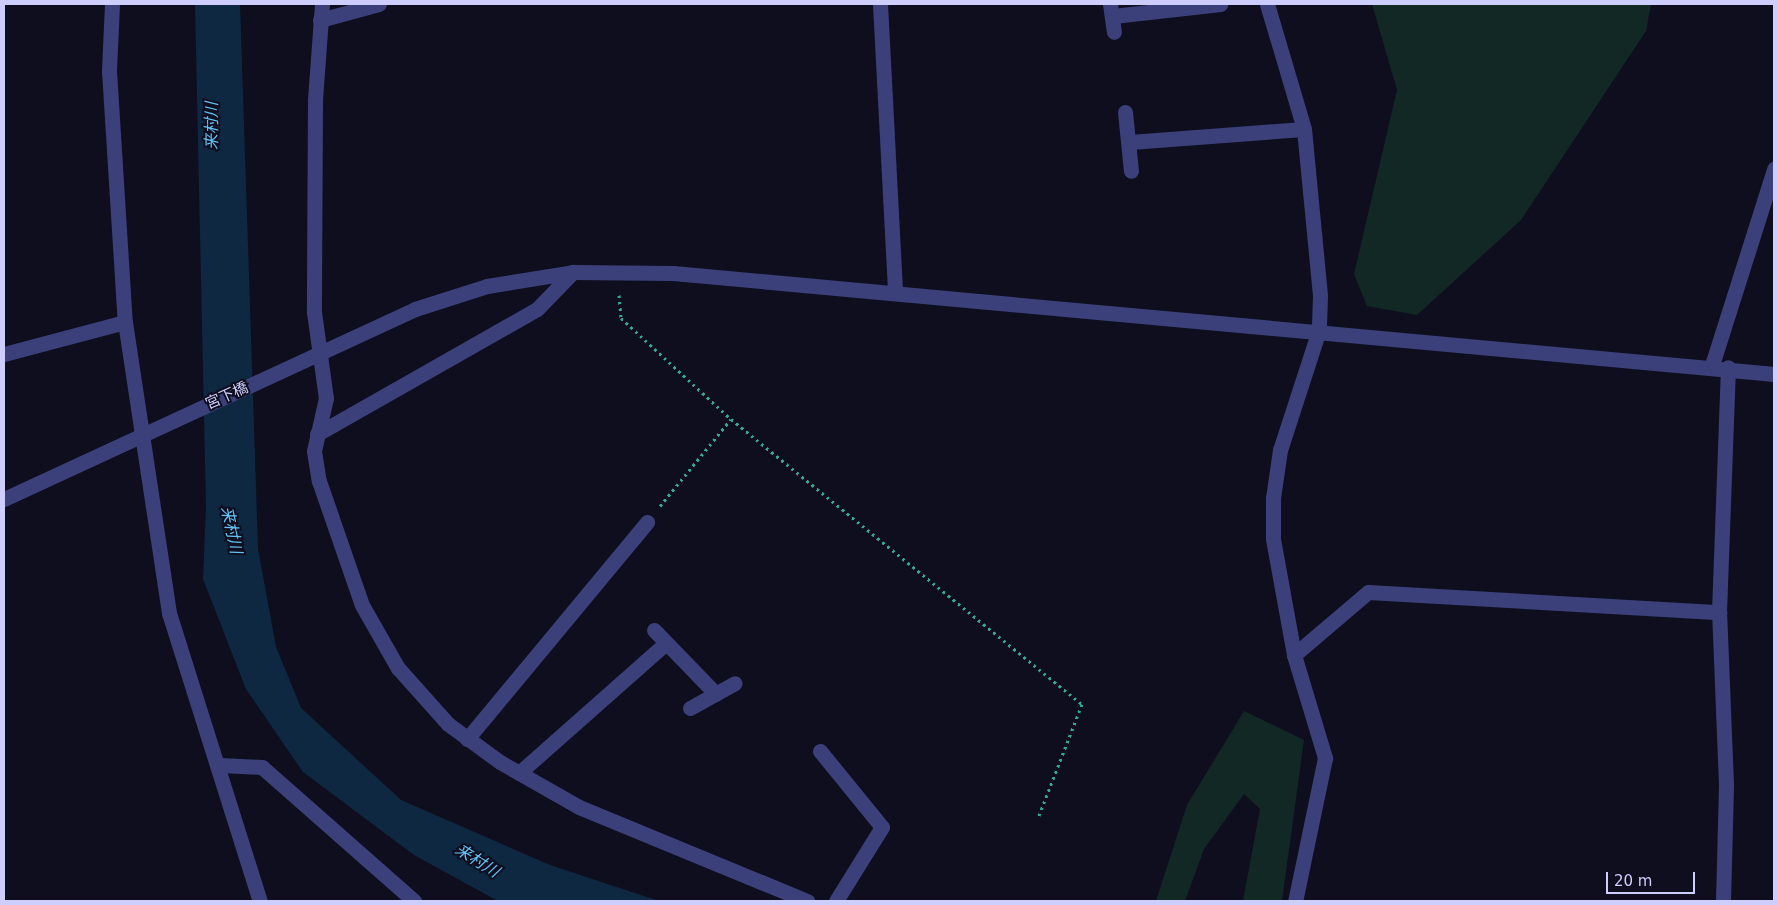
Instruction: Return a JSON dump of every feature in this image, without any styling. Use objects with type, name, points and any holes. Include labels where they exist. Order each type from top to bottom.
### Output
[{"type":"street","points":[[112,4],[109,71],[125,322],[140,435],[169,613],[220,765],[260,901]]},
{"type":"street","points":[[322,4],[320,20],[314,312],[326,398],[317,434],[319,481],[362,605],[398,668],[448,724],[519,773],[579,807],[807,901]]},
{"type":"street","points":[[320,20],[379,4]]},
{"type":"street","points":[[880,4],[895,292]]},
{"type":"street","points":[[1114,32],[1111,10],[1220,4]]},
{"type":"street","points":[[1267,4],[1304,129],[1314,203],[1319,330],[1280,450],[1273,498],[1273,539],[1294,655],[1325,758],[1295,901]]},
{"type":"street","points":[[1125,112],[1130,142],[1131,171]]},
{"type":"street","points":[[1130,142],[1304,129]]},
{"type":"street","points":[[1712,365],[1774,169]]},
{"type":"street","points":[[317,434],[537,309],[573,272]]},
{"type":"street","name":"宮下橋","points":[[4,499],[415,309],[487,286],[573,272],[617,272],[895,292],[1712,365],[1774,374]]},
{"type":"street","points":[[4,354],[125,322]]},
{"type":"street","points":[[1723,901],[1726,784],[1719,612],[1728,367]]},
{"type":"street","points":[[468,739],[647,522]]},
{"type":"street","points":[[1294,655],[1368,592],[1719,612]]},
{"type":"street","points":[[654,630],[716,694]]},
{"type":"street","points":[[519,773],[666,643]]},
{"type":"street","points":[[690,708],[735,683]]},
{"type":"street","points":[[820,751],[882,827],[836,901]]},
{"type":"street","points":[[220,765],[262,767],[414,901]]},
{"type":"path","points":[[617,272],[621,318],[731,419],[1082,704],[1038,818]]},
{"type":"path","points":[[647,522],[731,419]]},
{"type":"green space","points":[[1372,4],[1651,4],[1646,31],[1521,220],[1417,315],[1367,306],[1354,274],[1397,90]]},
{"type":"green space","points":[[1244,711],[1304,740],[1282,901],[1243,901],[1260,809],[1244,794],[1204,849],[1185,901],[1156,901],[1187,805]]},
{"type":"water","name":"来村川","points":[[195,4],[240,4],[258,549],[276,647],[301,708],[401,800],[550,865],[659,901],[498,901],[414,855],[303,772],[246,689],[203,579],[206,507]]}]
